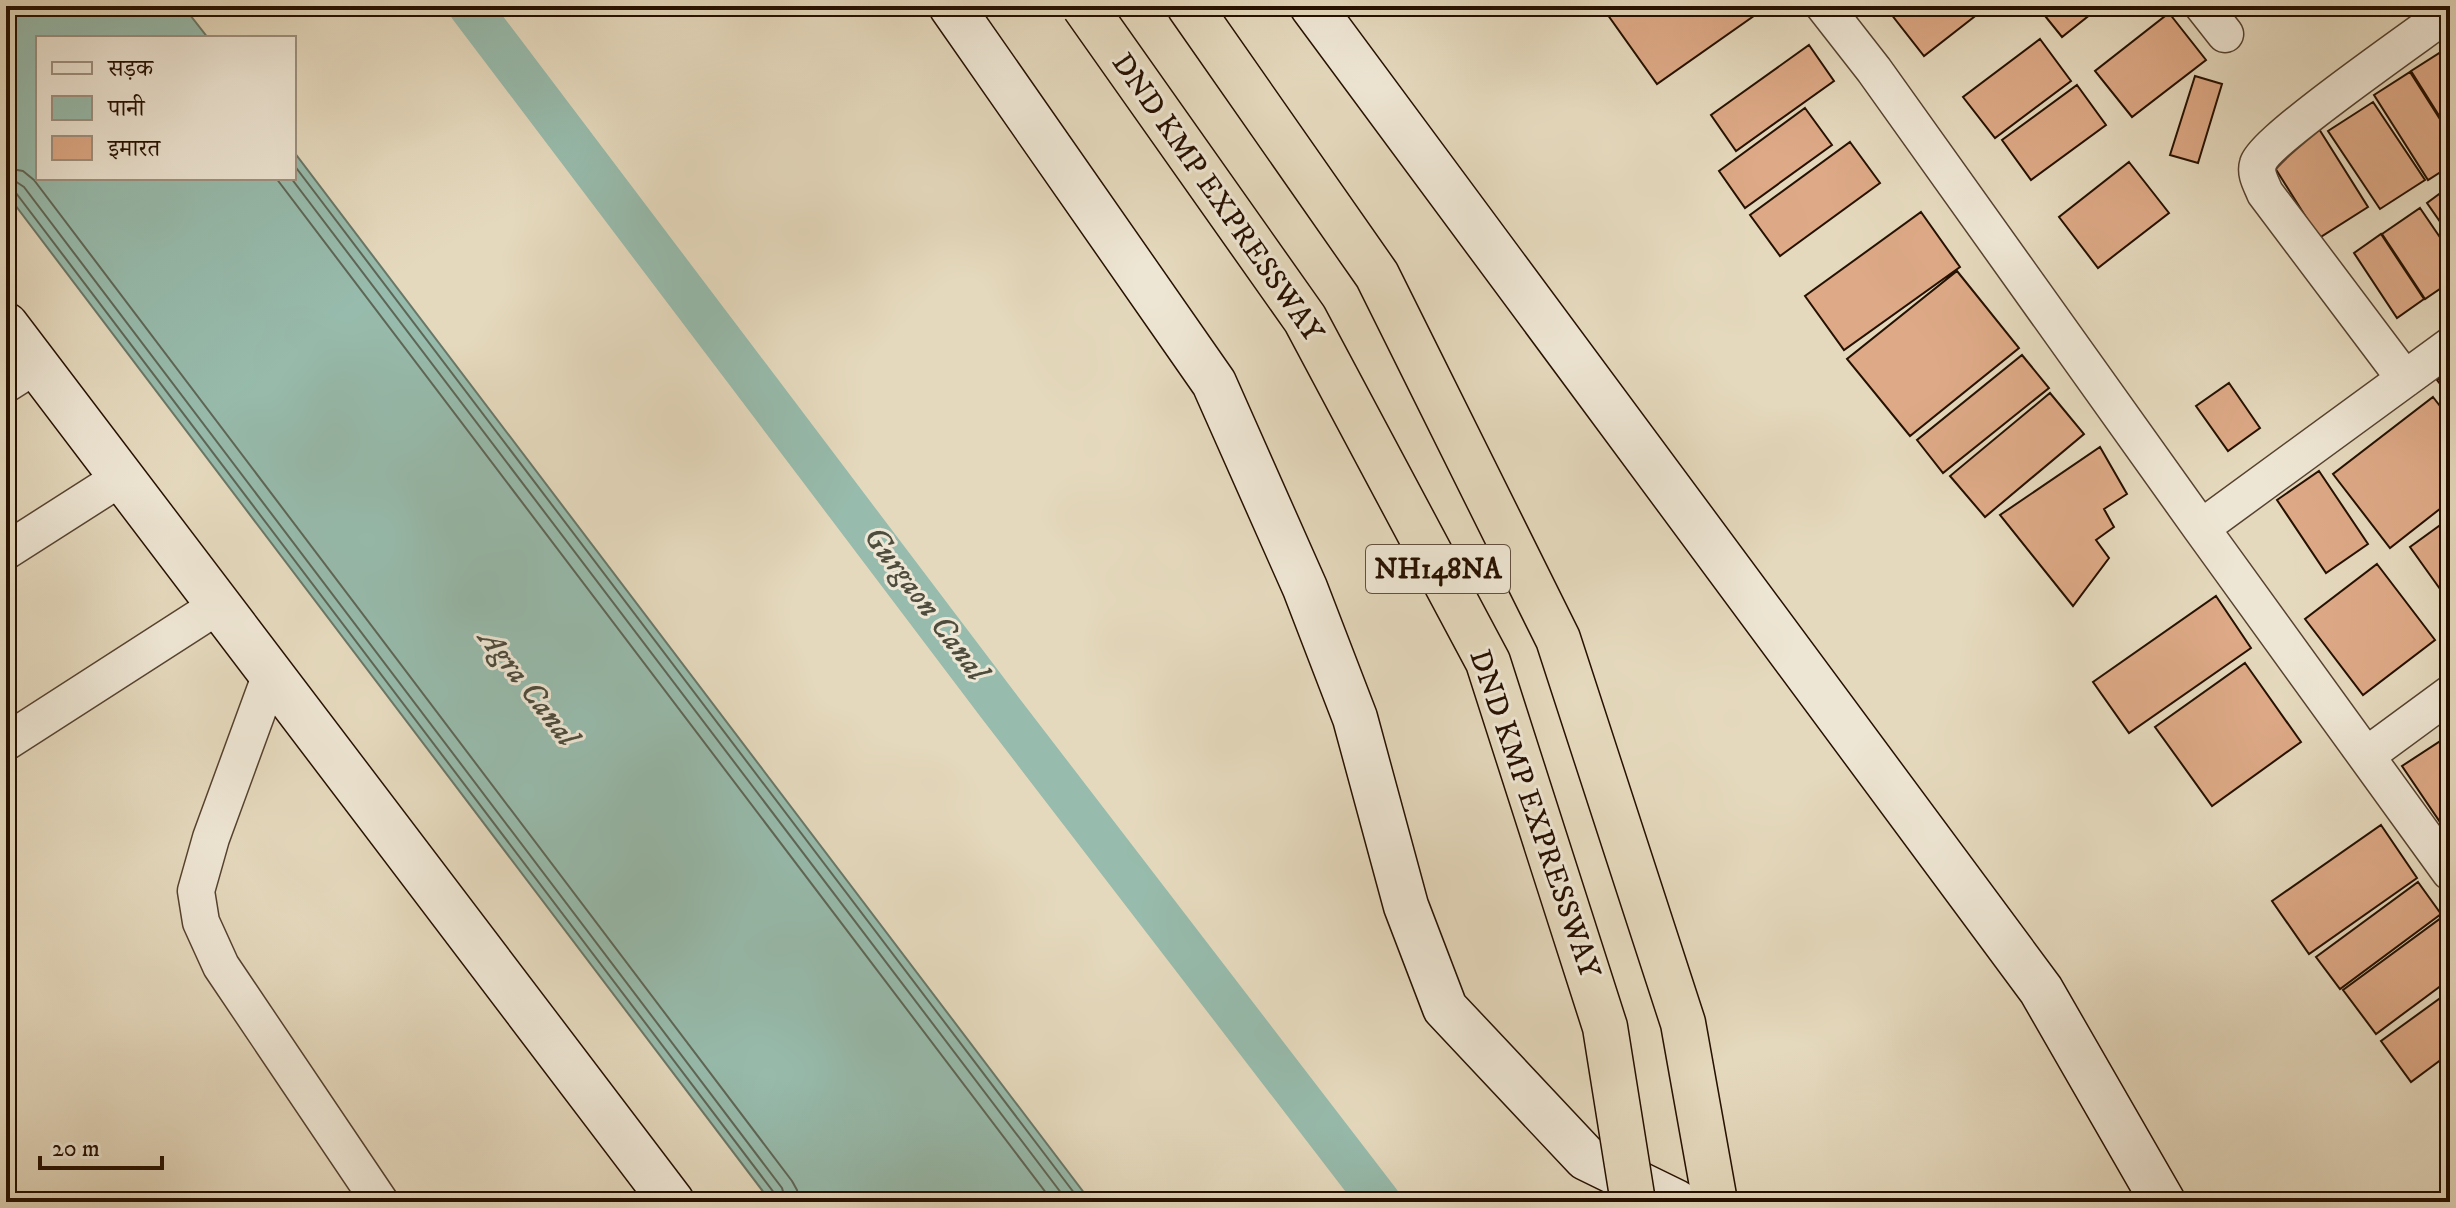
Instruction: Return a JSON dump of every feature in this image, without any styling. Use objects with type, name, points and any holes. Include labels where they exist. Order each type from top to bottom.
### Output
[{"type":"highway","name":"DND KMP EXPRESSWAY","points":[[1084,6],[1305,319],[1488,662],[1605,1027],[1633,1202]]},
{"type":"highway","name":"NH148NA","points":[[1189,6],[1377,275],[1558,639],[1683,1023],[1715,1202]]},
{"type":"street","points":[[951,6],[1214,383],[1305,588],[1355,718],[1406,906],[1445,1008],[1586,1158],[1676,1202]]},
{"type":"street","points":[[1312,6],[2041,990],[2163,1202]]},
{"type":"street","points":[[1824,6],[1874,70],[2450,872]]},
{"type":"street","points":[[2203,6],[2225,34]]},
{"type":"street","points":[[2405,379],[2265,193],[2257,165],[2267,149],[2294,126],[2450,11]]},
{"type":"street","points":[[6,325],[21,375],[122,477],[672,1202]]},
{"type":"street","points":[[2201,528],[2450,346]]},
{"type":"street","points":[[6,551],[122,477]]},
{"type":"street","points":[[6,742],[219,605]]},
{"type":"street","points":[[271,674],[211,838],[196,891],[201,922],[221,966],[380,1202]]},
{"type":"street","points":[[2367,755],[2450,694]]},
{"type":"water","name":"Agra Canal","points":[[6,6],[183,6],[206,36],[36,36],[36,180],[296,180],[296,155],[1091,1202],[771,1202],[6,193]]},
{"type":"building","points":[[1612,6],[1768,6],[1657,84],[1605,11]]},
{"type":"building","points":[[1902,6],[1988,6],[1924,56],[1891,14]]},
{"type":"building","points":[[2037,6],[2101,6],[2062,37]]},
{"type":"building","points":[[2169,13],[2206,60],[2132,117],[2095,71]]},
{"type":"building","points":[[2040,39],[2071,81],[1995,138],[1963,97]]},
{"type":"building","points":[[1809,45],[1834,81],[1736,151],[1711,115]]},
{"type":"building","points":[[2441,52],[2450,66],[2450,133],[2411,71]]},
{"type":"building","points":[[2410,72],[2450,135],[2450,166],[2428,180],[2374,95]]},
{"type":"building","points":[[2195,76],[2222,84],[2198,163],[2170,155]]},
{"type":"building","points":[[2077,85],[2106,125],[2031,180],[2002,140]]},
{"type":"building","points":[[2373,102],[2425,180],[2380,209],[2328,131]]},
{"type":"building","points":[[1805,108],[1832,145],[1745,208],[1719,171]]},
{"type":"building","points":[[2319,129],[2368,207],[2319,238],[2270,160]]},
{"type":"building","points":[[1850,142],[1880,183],[1780,256],[1750,215]]},
{"type":"building","points":[[2129,162],[2169,213],[2098,268],[2059,217]]},
{"type":"building","points":[[2450,186],[2450,236],[2427,203]]},
{"type":"building","points":[[2420,208],[2450,252],[2450,282],[2425,299],[2382,234]]},
{"type":"building","points":[[1921,212],[1960,267],[1844,350],[1805,296]]},
{"type":"building","points":[[2381,234],[2424,299],[2397,318],[2354,253]]},
{"type":"building","points":[[1957,271],[2019,348],[1910,436],[1847,359]]},
{"type":"building","points":[[2022,355],[2049,388],[1943,473],[1917,440]]},
{"type":"building","points":[[2450,370],[2450,397],[2437,380]]},
{"type":"building","points":[[2229,383],[2260,428],[2228,451],[2196,406]]},
{"type":"building","points":[[2050,393],[2084,434],[1985,517],[1950,476]]},
{"type":"building","points":[[2433,397],[2450,419],[2450,501],[2390,548],[2333,474]]},
{"type":"building","points":[[2100,447],[2127,494],[2104,509],[2114,527],[2096,540],[2109,558],[2073,606],[2000,515]]},
{"type":"building","points":[[2319,471],[2368,544],[2326,573],[2277,500]]},
{"type":"building","points":[[2450,518],[2450,603],[2410,547]]},
{"type":"building","points":[[2377,564],[2435,640],[2363,695],[2305,619]]},
{"type":"building","points":[[2216,596],[2251,648],[2129,733],[2093,682]]},
{"type":"building","points":[[2245,663],[2301,742],[2212,806],[2155,727]]},
{"type":"building","points":[[2442,740],[2450,752],[2450,815],[2440,822],[2402,766]]},
{"type":"building","points":[[2381,825],[2417,878],[2309,954],[2272,901]]},
{"type":"building","points":[[2418,882],[2441,914],[2340,989],[2316,957]]},
{"type":"building","points":[[2441,918],[2450,930],[2450,979],[2376,1034],[2343,990]]},
{"type":"building","points":[[2450,991],[2450,1053],[2411,1082],[2381,1041]]},
{"type":"waterway","name":"Gurgaon Canal","points":[[469,6],[998,705],[1380,1202]]}]
